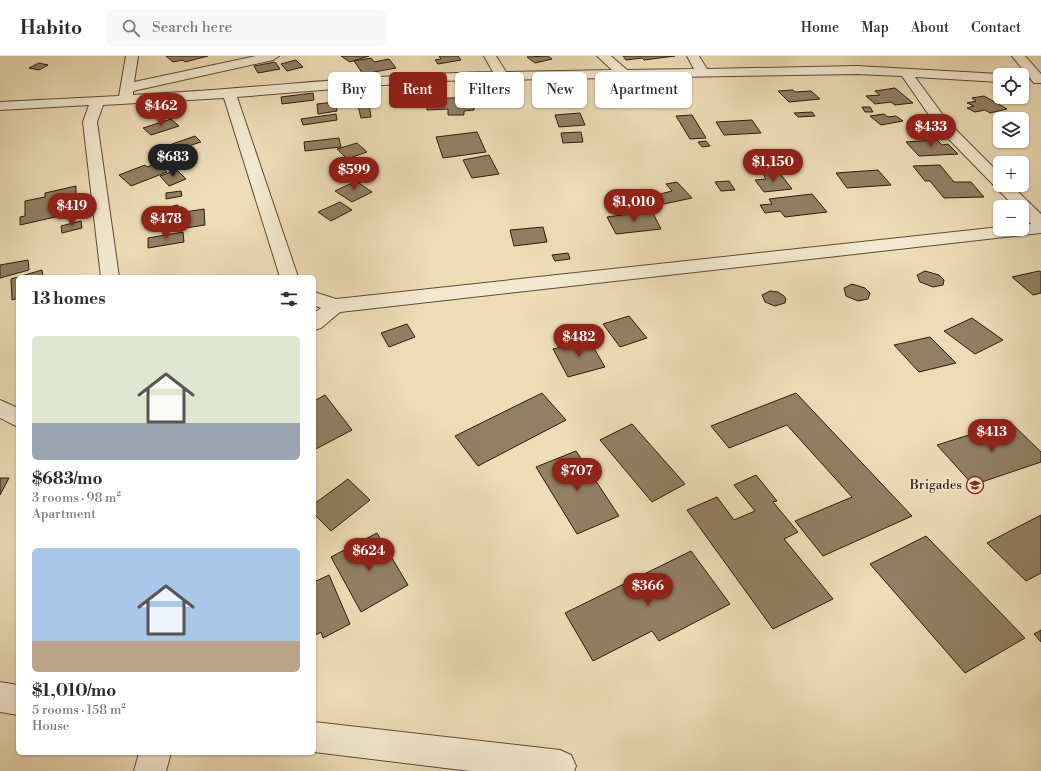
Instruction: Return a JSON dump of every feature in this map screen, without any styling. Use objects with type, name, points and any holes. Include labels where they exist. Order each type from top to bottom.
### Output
[{"type":"street","points":[[126,94],[132,56]]},
{"type":"street","points":[[0,106],[96,101],[273,56]]},
{"type":"street","points":[[490,56],[500,72]]},
{"type":"street","points":[[603,56],[622,72]]},
{"type":"street","points":[[693,56],[703,73]]},
{"type":"street","points":[[1018,56],[1040,80]]},
{"type":"street","points":[[692,73],[857,70],[993,78]]},
{"type":"street","points":[[905,72],[943,125],[993,176]]},
{"type":"street","points":[[524,76],[595,74]]},
{"type":"street","points":[[126,94],[229,94],[400,78],[455,77]]},
{"type":"street","points":[[1029,79],[1040,80]]},
{"type":"street","points":[[229,94],[288,275]]},
{"type":"street","points":[[96,101],[90,122],[97,166],[110,275]]},
{"type":"street","points":[[1009,192],[1041,224]]},
{"type":"street","points":[[316,299],[335,306],[1041,228]]},
{"type":"street","points":[[316,321],[335,306]]},
{"type":"street","points":[[0,408],[16,417]]},
{"type":"street","points":[[0,697],[16,700]]},
{"type":"street","points":[[316,737],[560,766]]},
{"type":"street","points":[[150,771],[154,755]]},
{"type":"building","points":[[166,56],[208,56],[185,62],[183,60],[173,62]]},
{"type":"building","points":[[341,56],[369,56],[350,62]]},
{"type":"building","points":[[439,56],[458,56],[461,60],[438,64],[435,60],[441,59]]},
{"type":"building","points":[[548,56],[552,59],[535,63],[527,57]]},
{"type":"building","points":[[623,56],[675,56],[644,60],[642,58],[626,60]]},
{"type":"building","points":[[371,58],[374,62],[389,59],[396,68],[374,72],[362,72],[354,61]]},
{"type":"building","points":[[296,60],[303,67],[287,71],[281,64]]},
{"type":"building","points":[[275,62],[280,69],[258,73],[254,66]]},
{"type":"building","points":[[39,63],[48,65],[39,70],[29,68]]},
{"type":"building","points":[[895,88],[913,103],[895,105],[891,102],[875,104],[866,96],[880,95],[875,91]]},
{"type":"building","points":[[793,90],[795,92],[811,91],[820,99],[789,102],[778,91]]},
{"type":"building","points":[[313,93],[314,100],[282,104],[281,97]]},
{"type":"building","points":[[984,96],[993,101],[993,104],[998,104],[1007,109],[990,113],[985,110],[975,112],[967,108],[974,106],[967,103],[976,101],[972,98]]},
{"type":"building","points":[[447,98],[455,98],[455,108],[474,108],[474,110],[464,111],[464,115],[448,115],[448,109],[427,110],[427,108],[447,108]]},
{"type":"building","points":[[328,103],[328,108],[336,108],[337,111],[318,114],[317,104]]},
{"type":"building","points":[[862,107],[870,107],[873,112],[865,112]]},
{"type":"building","points":[[358,108],[370,108],[371,117],[361,118]]},
{"type":"building","points":[[812,112],[815,116],[798,117],[794,113]]},
{"type":"building","points":[[580,113],[585,125],[559,127],[555,115]]},
{"type":"building","points":[[336,114],[337,120],[303,125],[301,119]]},
{"type":"building","points":[[884,114],[888,117],[896,116],[903,121],[881,125],[870,116]]},
{"type":"building","points":[[692,115],[706,138],[690,139],[676,116]]},
{"type":"building","points":[[171,119],[179,126],[151,135],[143,128]]},
{"type":"building","points":[[752,120],[761,133],[724,135],[716,122]]},
{"type":"building","points":[[477,132],[486,152],[443,158],[436,137]]},
{"type":"building","points":[[581,132],[583,142],[563,143],[561,133]]},
{"type":"building","points":[[195,136],[201,142],[166,153],[161,148]]},
{"type":"building","points":[[339,138],[341,147],[305,151],[304,142]]},
{"type":"building","points":[[937,140],[942,145],[948,144],[958,154],[919,156],[906,142]]},
{"type":"building","points":[[706,141],[710,146],[702,147],[698,142]]},
{"type":"building","points":[[357,143],[367,152],[347,159],[337,149]]},
{"type":"building","points":[[489,155],[499,174],[472,178],[463,160]]},
{"type":"building","points":[[157,163],[167,172],[131,186],[119,175],[145,165],[147,167]]},
{"type":"building","points":[[940,165],[954,182],[971,182],[984,197],[944,198],[930,181],[925,181],[913,166]]},
{"type":"building","points":[[177,170],[186,179],[169,186],[160,176]]},
{"type":"building","points":[[878,170],[891,185],[847,188],[836,173]]},
{"type":"building","points":[[779,172],[792,189],[764,192],[755,180],[766,179],[763,174]]},
{"type":"building","points":[[356,181],[372,192],[352,202],[335,191]]},
{"type":"building","points":[[729,181],[735,190],[721,191],[715,182]]},
{"type":"building","points":[[677,182],[692,198],[664,204],[656,195],[672,191],[666,184]]},
{"type":"building","points":[[76,186],[76,195],[64,198],[64,215],[20,225],[20,217],[25,216],[25,201],[45,197],[45,193]]},
{"type":"building","points":[[181,191],[182,196],[166,199],[166,193]]},
{"type":"building","points":[[812,194],[827,212],[785,217],[780,211],[765,213],[760,205],[772,204],[769,199]]},
{"type":"building","points":[[340,202],[352,210],[331,221],[318,212]]},
{"type":"building","points":[[178,205],[179,212],[159,216],[159,209]]},
{"type":"building","points":[[204,209],[205,225],[179,229],[179,213]]},
{"type":"building","points":[[652,211],[661,229],[616,234],[607,217]]},
{"type":"building","points":[[81,221],[82,228],[62,233],[61,226]]},
{"type":"building","points":[[543,227],[547,242],[514,246],[510,230]]},
{"type":"building","points":[[183,232],[184,242],[148,248],[148,238]]},
{"type":"building","points":[[568,253],[570,259],[555,261],[552,255]]},
{"type":"building","points":[[28,260],[29,270],[0,278],[0,265]]},
{"type":"building","points":[[42,270],[43,275],[25,275]]},
{"type":"building","points":[[925,271],[939,275],[944,280],[943,285],[933,287],[920,282],[917,275]]},
{"type":"building","points":[[1039,271],[1041,272],[1041,293],[1033,295],[1012,277]]},
{"type":"building","points":[[16,278],[16,299],[12,300],[11,279]]},
{"type":"building","points":[[852,284],[865,288],[870,293],[868,299],[858,301],[846,296],[844,288]]},
{"type":"building","points":[[770,291],[778,292],[784,296],[786,299],[785,303],[775,306],[765,302],[762,295]]},
{"type":"building","points":[[629,316],[647,338],[620,347],[603,324]]},
{"type":"building","points":[[972,318],[1003,340],[975,354],[944,331]]},
{"type":"building","points":[[407,324],[415,337],[389,347],[381,333]]},
{"type":"building","points":[[930,337],[956,363],[919,372],[894,345]]},
{"type":"building","points":[[589,340],[605,367],[568,377],[553,349]]},
{"type":"building","points":[[542,393],[566,420],[478,466],[455,436]]},
{"type":"building","points":[[796,393],[912,516],[823,556],[795,521],[852,497],[787,425],[729,448],[711,426]]},
{"type":"building","points":[[325,395],[352,430],[316,449],[316,400]]},
{"type":"building","points":[[1010,422],[1041,452],[1041,462],[973,485],[937,445]]},
{"type":"building","points":[[632,424],[685,484],[652,502],[600,440]]},
{"type":"building","points":[[576,451],[619,516],[577,534],[536,467]]},
{"type":"building","points":[[756,475],[777,501],[773,502],[798,532],[784,539],[833,599],[773,629],[687,510],[717,497],[734,520],[755,511],[734,485]]},
{"type":"building","points":[[0,478],[9,478],[0,495]]},
{"type":"building","points":[[348,479],[370,500],[331,531],[316,516],[316,503]]},
{"type":"building","points":[[1041,515],[1041,573],[1026,581],[987,543]]},
{"type":"building","points":[[377,533],[408,585],[361,612],[331,557]]},
{"type":"building","points":[[926,536],[1025,638],[965,673],[870,564]]},
{"type":"building","points":[[691,551],[730,604],[659,641],[652,631],[593,661],[565,613]]},
{"type":"building","points":[[329,575],[350,624],[323,638],[321,632],[316,635],[316,581]]},
{"type":"building","points":[[1041,630],[1041,642],[1034,634]]},
{"type":"place","name":"Brigades","points":[[975,485]]}]
